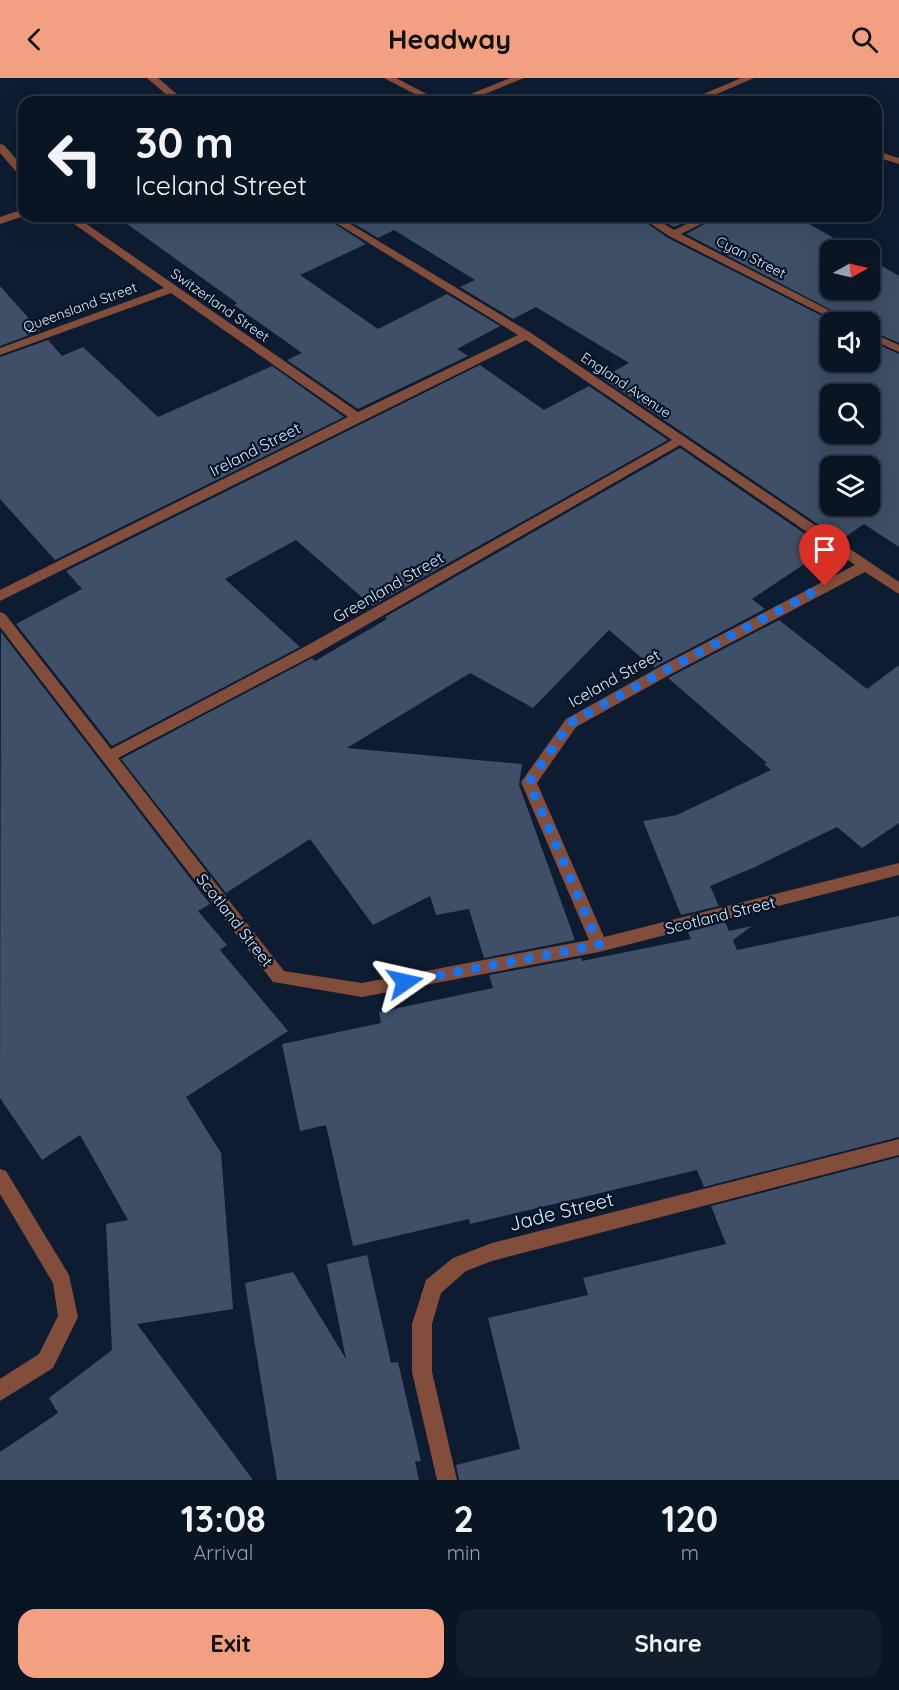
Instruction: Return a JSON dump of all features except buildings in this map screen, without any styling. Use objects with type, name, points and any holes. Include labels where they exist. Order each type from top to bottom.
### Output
[{"type":"street","points":[[152,78],[174,96]]},
{"type":"street","points":[[389,78],[425,96]]},
{"type":"street","points":[[472,96],[519,78]]},
{"type":"street","points":[[705,96],[749,78]]},
{"type":"street","points":[[0,147],[18,167]]},
{"type":"street","points":[[882,156],[899,160]]},
{"type":"street","points":[[0,220],[18,214]]},
{"type":"street","name":"Switzerland Street","points":[[76,222],[357,417]]},
{"type":"street","name":"England Avenue","points":[[340,222],[526,335],[899,589]]},
{"type":"street","name":"Cyan Street","points":[[654,222],[826,312]]},
{"type":"street","points":[[673,234],[699,222]]},
{"type":"street","name":"Queensland Street","points":[[0,352],[171,289]]},
{"type":"street","name":"Ireland Street","points":[[0,596],[526,335]]},
{"type":"street","points":[[880,340],[899,350]]},
{"type":"street","name":"Greenland Street","points":[[108,757],[311,650],[680,440]]},
{"type":"street","name":"Iceland Street","points":[[599,945],[529,782],[570,723],[865,566]]},
{"type":"street","name":"Scotland Street","points":[[0,617],[279,977],[362,990],[599,945],[899,869]]},
{"type":"street","name":"Jade Street","points":[[447,1480],[422,1372],[422,1324],[433,1287],[460,1264],[492,1252],[899,1147]]},
{"type":"street","points":[[0,1177],[62,1281],[68,1317],[46,1360],[0,1391]]},
{"type":"route","points":[[405,982],[599,945],[529,782],[570,723],[825,586]]}]
